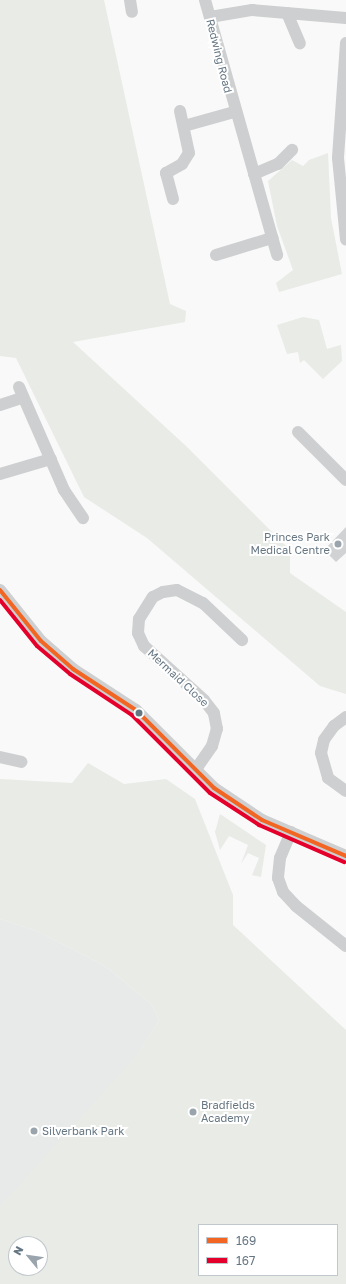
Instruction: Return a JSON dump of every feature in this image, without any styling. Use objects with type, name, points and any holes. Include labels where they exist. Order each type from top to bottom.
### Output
[{"type":"street","points":[[130,0],[132,12]]},
{"type":"street","name":"Redwing Road","points":[[205,0],[234,112],[254,174],[277,255]]},
{"type":"street","points":[[210,17],[252,10],[280,8],[346,18]]},
{"type":"street","points":[[280,8],[300,43]]},
{"type":"street","points":[[346,43],[338,158],[346,240]]},
{"type":"street","points":[[173,199],[166,173],[182,164],[189,153],[180,111]]},
{"type":"street","points":[[184,126],[234,112]]},
{"type":"street","points":[[254,174],[278,164],[292,150]]},
{"type":"street","points":[[216,255],[272,238]]},
{"type":"street","points":[[0,406],[20,392],[64,490],[83,518]]},
{"type":"street","points":[[298,432],[346,480]]},
{"type":"street","points":[[0,474],[51,459]]},
{"type":"street","points":[[0,590],[4,605],[41,641],[73,669],[136,710],[196,769],[235,804],[291,832],[346,856]]},
{"type":"street","name":"Mermaid Close","points":[[196,769],[212,746],[217,729],[214,714],[204,700],[144,646],[138,633],[138,619],[153,597],[177,590],[203,603],[242,640]]},
{"type":"street","points":[[346,717],[334,726],[324,740],[321,753],[328,778],[346,791]]},
{"type":"street","points":[[0,757],[21,762]]},
{"type":"street","points":[[291,832],[280,858],[278,878],[284,892],[296,906],[346,946]]},
{"type":"shaded area","points":[[0,0],[104,0],[170,304],[186,311],[185,322],[73,342],[186,446],[290,550],[290,573],[346,612],[346,694],[320,686],[147,538],[84,497],[16,358],[0,356]]},
{"type":"shaded area","points":[[328,153],[331,218],[342,274],[279,292],[276,283],[293,270],[277,226],[268,181],[292,160],[303,166],[309,160]]},
{"type":"shaded area","points":[[303,317],[319,320],[327,349],[341,345],[342,361],[323,379],[304,360],[300,363],[298,352],[287,354],[277,325]]},
{"type":"shaded area","points":[[88,763],[124,784],[166,779],[195,799],[233,895],[233,925],[346,1030],[346,1284],[0,1284],[0,1206],[137,1055],[159,1020],[151,1004],[105,966],[39,932],[0,919],[0,779],[72,783]]},
{"type":"shaded area","points":[[220,814],[266,845],[261,877],[252,875],[259,858],[248,853],[241,864],[248,845],[229,836],[220,850],[215,832]]},
{"type":"shaded area","name":"Bradfields Academy","points":[[0,919],[39,932],[105,966],[151,1004],[159,1020],[138,1054],[346,1168],[346,1284],[0,1284]]},
{"type":"building","name":"Princes Park Medical Centre","points":[[346,527],[346,553],[336,562],[324,550]]},
{"type":"transit line","name":"169","points":[[0,590],[41,641],[73,669],[136,710],[214,788],[262,820],[346,856]]},
{"type":"transit line","name":"167","points":[[0,600],[37,646],[70,674],[132,715],[210,793],[259,825],[344,862]]},
{"type":"place","name":"Princes Park Medical Centre","points":[[338,544]]},
{"type":"place","name":"Bradfields Academy","points":[[193,1112]]},
{"type":"place","name":"Silverbank Park","points":[[34,1131]]}]
